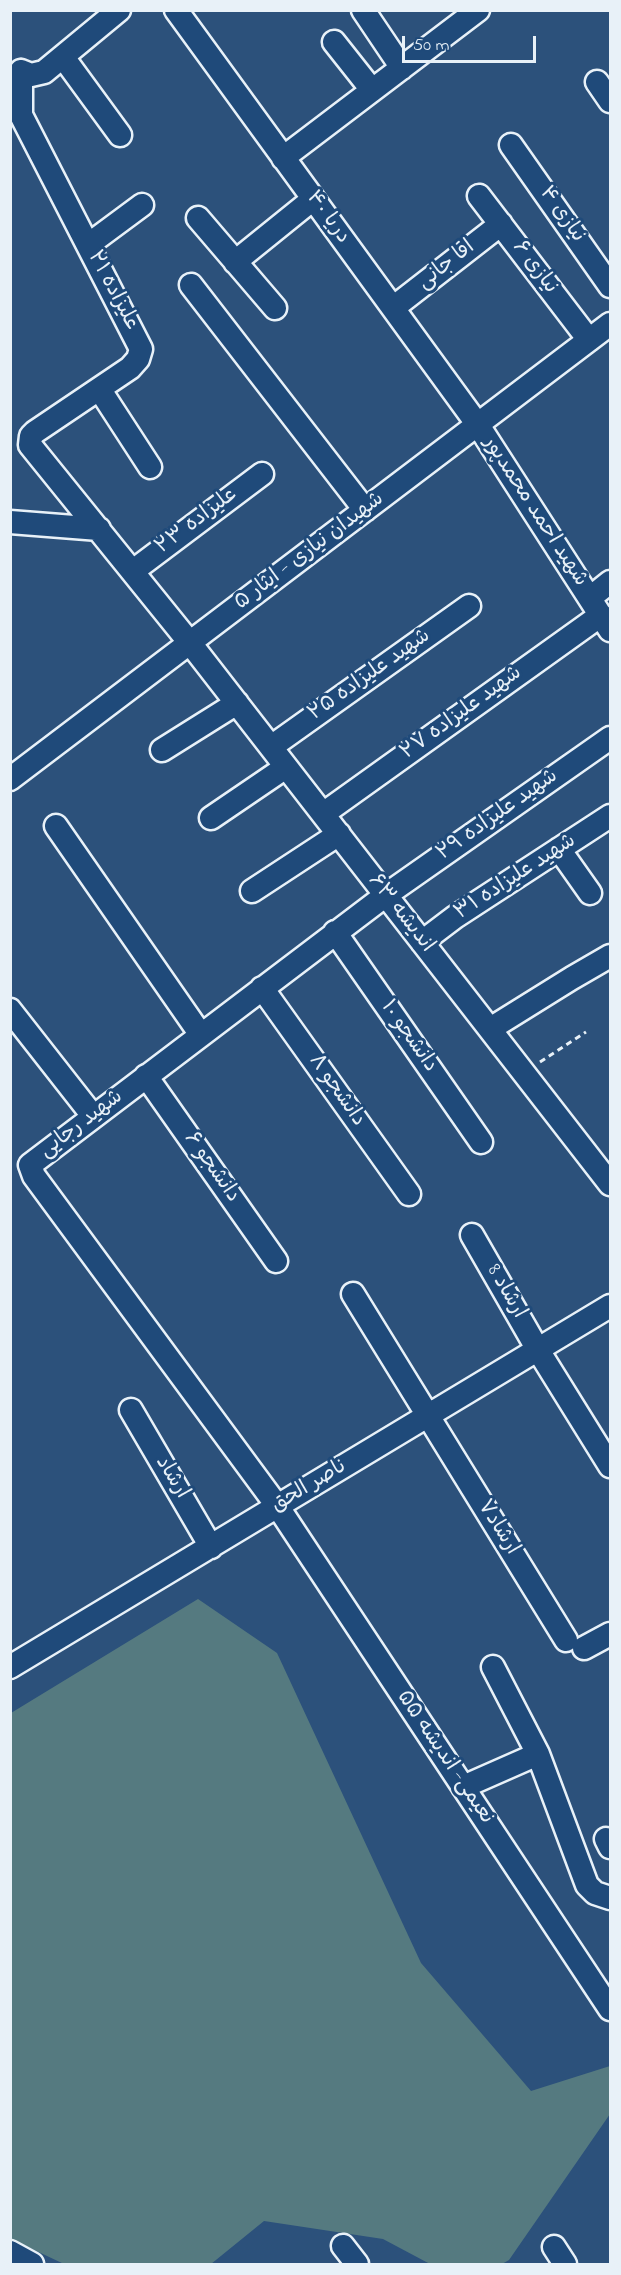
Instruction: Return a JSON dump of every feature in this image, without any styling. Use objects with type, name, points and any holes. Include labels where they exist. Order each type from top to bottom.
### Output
[{"type":"street","name":"علیزاده ۲۱","points":[[16,64],[31,75],[39,74],[119,10]]},
{"type":"street","name":"دریا ۴۰","points":[[176,10],[478,425]]},
{"type":"street","points":[[363,10],[402,68]]},
{"type":"street","points":[[283,158],[470,13]]},
{"type":"street","points":[[334,42],[372,90]]},
{"type":"street","points":[[63,57],[120,135]]},
{"type":"street","name":"علیزاده ۲۱","points":[[16,64],[21,115],[141,349],[135,364],[100,390],[35,432],[29,442],[32,449],[190,643]]},
{"type":"street","points":[[597,82],[610,101]]},
{"type":"street","name":"نیازی ۴","points":[[511,145],[610,286]]},
{"type":"street","name":"نیازی ۶","points":[[479,196],[589,340]]},
{"type":"street","points":[[235,262],[313,199]]},
{"type":"street","points":[[88,245],[142,205]]},
{"type":"street","points":[[198,218],[275,308]]},
{"type":"street","name":"اقا جانی","points":[[393,308],[501,224]]},
{"type":"street","points":[[191,285],[365,510]]},
{"type":"street","name":"شهیدان نیازی - ایثار ۵","points":[[10,780],[610,324]]},
{"type":"street","points":[[100,390],[150,467]]},
{"type":"street","name":"شهید احمد محمدپور","points":[[478,425],[600,614]]},
{"type":"street","name":"علیزاده ۲۳","points":[[133,571],[262,474]]},
{"type":"street","points":[[10,522],[99,529]]},
{"type":"street","name":"شهید علیزاده ۲۷","points":[[323,814],[600,614],[610,582]]},
{"type":"street","name":"شهید علیزاده ۲۵","points":[[271,747],[469,606]]},
{"type":"street","name":"اندیشه ۶۳","points":[[190,643],[610,1184]]},
{"type":"street","points":[[162,750],[237,703]]},
{"type":"street","name":"شهید علیزاده ۲۹","points":[[386,894],[610,738]]},
{"type":"street","points":[[211,818],[286,767]]},
{"type":"street","name":"شهید علیزاده ۳۱","points":[[422,942],[455,917],[558,849],[607,824]]},
{"type":"street","points":[[56,826],[201,1035]]},
{"type":"street","points":[[252,891],[339,834]]},
{"type":"street","points":[[558,849],[590,893]]},
{"type":"street","name":"شهید رجایی","points":[[278,1507],[34,1176],[30,1165],[386,894]]},
{"type":"street","name":"دانشجو ۱۰","points":[[335,933],[481,1142]]},
{"type":"street","points":[[490,1029],[610,956]]},
{"type":"street","name":"دانشجو ۸","points":[[262,988],[409,1194]]},
{"type":"street","points":[[10,1010],[93,1116]]},
{"type":"street","name":"دانشجو ۶","points":[[146,1076],[276,1261]]},
{"type":"street","name":"ارشاد 8","points":[[472,1235],[538,1350],[610,1466]]},
{"type":"street","name":"ارشاد۷","points":[[353,1294],[428,1416],[575,1644],[610,1634]]},
{"type":"street","name":"ناصر الحق","points":[[10,1667],[610,1306]]},
{"type":"street","name":"ارشاد","points":[[131,1410],[211,1546]]},
{"type":"street","name":"نعیمی- اندیشه ۵۵","points":[[278,1507],[610,2009]]},
{"type":"street","points":[[493,1667],[538,1754],[587,1885],[595,1893],[610,1898]]},
{"type":"street","points":[[463,1787],[538,1754]]},
{"type":"street","points":[[343,2246],[357,2265]]},
{"type":"street","points":[[10,2252],[32,2265]]},
{"type":"path","points":[[524,1073],[586,1032]]},
{"type":"green space","points":[[198,1599],[277,1653],[421,1963],[531,2091],[610,2066],[610,2114],[509,2260],[502,2264],[430,2264],[383,2239],[264,2221],[211,2264],[64,2264],[11,2239],[11,1713]]}]
